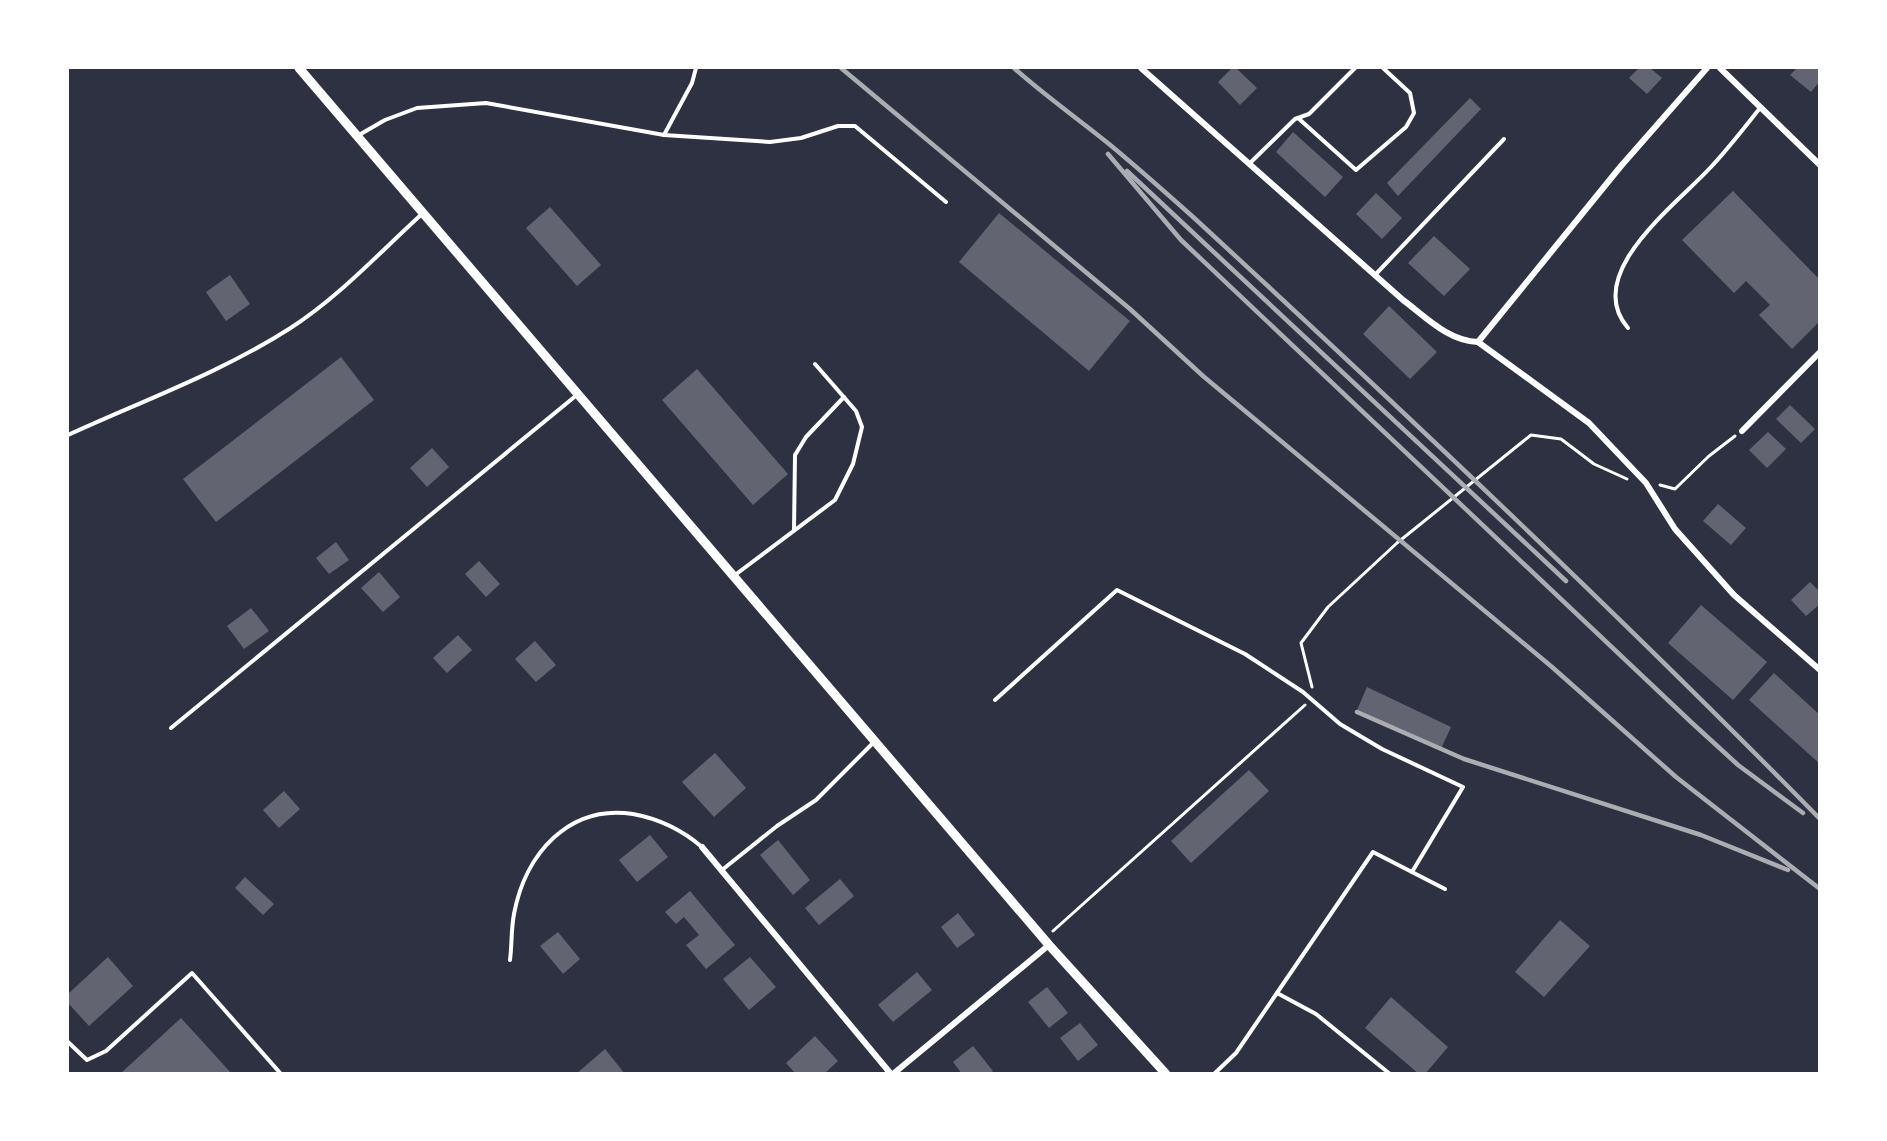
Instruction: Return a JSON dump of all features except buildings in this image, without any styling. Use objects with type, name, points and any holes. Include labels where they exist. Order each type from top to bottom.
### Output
[{"type":"street","points":[[299,68],[1049,945],[1166,1074]]},
{"type":"street","points":[[1141,68],[1375,275],[1444,331],[1463,341],[1478,342],[1589,423],[1646,483],[1675,529],[1734,595],[1820,670]]},
{"type":"street","points":[[1478,342],[1620,166],[1707,68]]},
{"type":"street","points":[[1720,68],[1820,165]]},
{"type":"street","points":[[1742,431],[1820,352]]},
{"type":"street","points":[[702,847],[829,1002],[892,1074],[1049,945]]},
{"type":"lane","points":[[664,135],[692,83],[696,68]]},
{"type":"lane","points":[[1249,165],[1298,118],[1309,114],[1355,68]]},
{"type":"lane","points":[[1298,118],[1356,170],[1406,127],[1414,113],[1410,93],[1383,68]]},
{"type":"lane","points":[[358,136],[385,120],[417,108],[486,103],[664,135],[770,142],[801,138],[838,126],[855,126],[946,202]]},
{"type":"lane","points":[[1628,328],[1621,320],[1615,297],[1618,276],[1662,214],[1710,169],[1760,108]]},
{"type":"lane","points":[[1375,275],[1504,140]]},
{"type":"lane","points":[[68,435],[236,361],[291,327],[343,286],[424,213]]},
{"type":"lane","points":[[734,575],[835,500],[854,464],[861,427],[856,411],[815,364]]},
{"type":"lane","points":[[171,728],[579,393]]},
{"type":"lane","points":[[794,531],[795,455],[806,437],[844,397]]},
{"type":"lane","points":[[996,700],[1117,590],[1245,654],[1311,698],[1340,724],[1463,787],[1412,872]]},
{"type":"lane","points":[[722,870],[777,826],[816,800],[875,741]]},
{"type":"lane","points":[[510,960],[514,913],[527,876],[552,837],[582,817],[615,811],[653,817],[684,831],[702,847]]},
{"type":"lane","points":[[1214,1074],[1236,1053],[1373,852],[1445,889]]},
{"type":"lane","points":[[68,1042],[87,1059],[106,1051],[192,973],[281,1074]]},
{"type":"lane","points":[[1277,993],[1316,1014],[1390,1074]]},
{"type":"path","points":[[1052,932],[1311,698],[1314,694],[1301,643],[1317,619],[1397,543],[1531,435],[1561,439],[1594,464],[1620,478],[1675,489],[1709,456],[1742,431]]},
{"type":"railway","points":[[841,68],[1130,309],[1203,376],[1552,667],[1676,777],[1820,889]]},
{"type":"railway","points":[[1014,68],[1151,180],[1352,364],[1589,589],[1820,819]]},
{"type":"railway","points":[[1108,154],[1181,240],[1691,722],[1738,765],[1803,813]]},
{"type":"railway","points":[[1127,171],[1566,581]]},
{"type":"railway","points":[[1357,712],[1464,759],[1701,835],[1788,870]]}]
